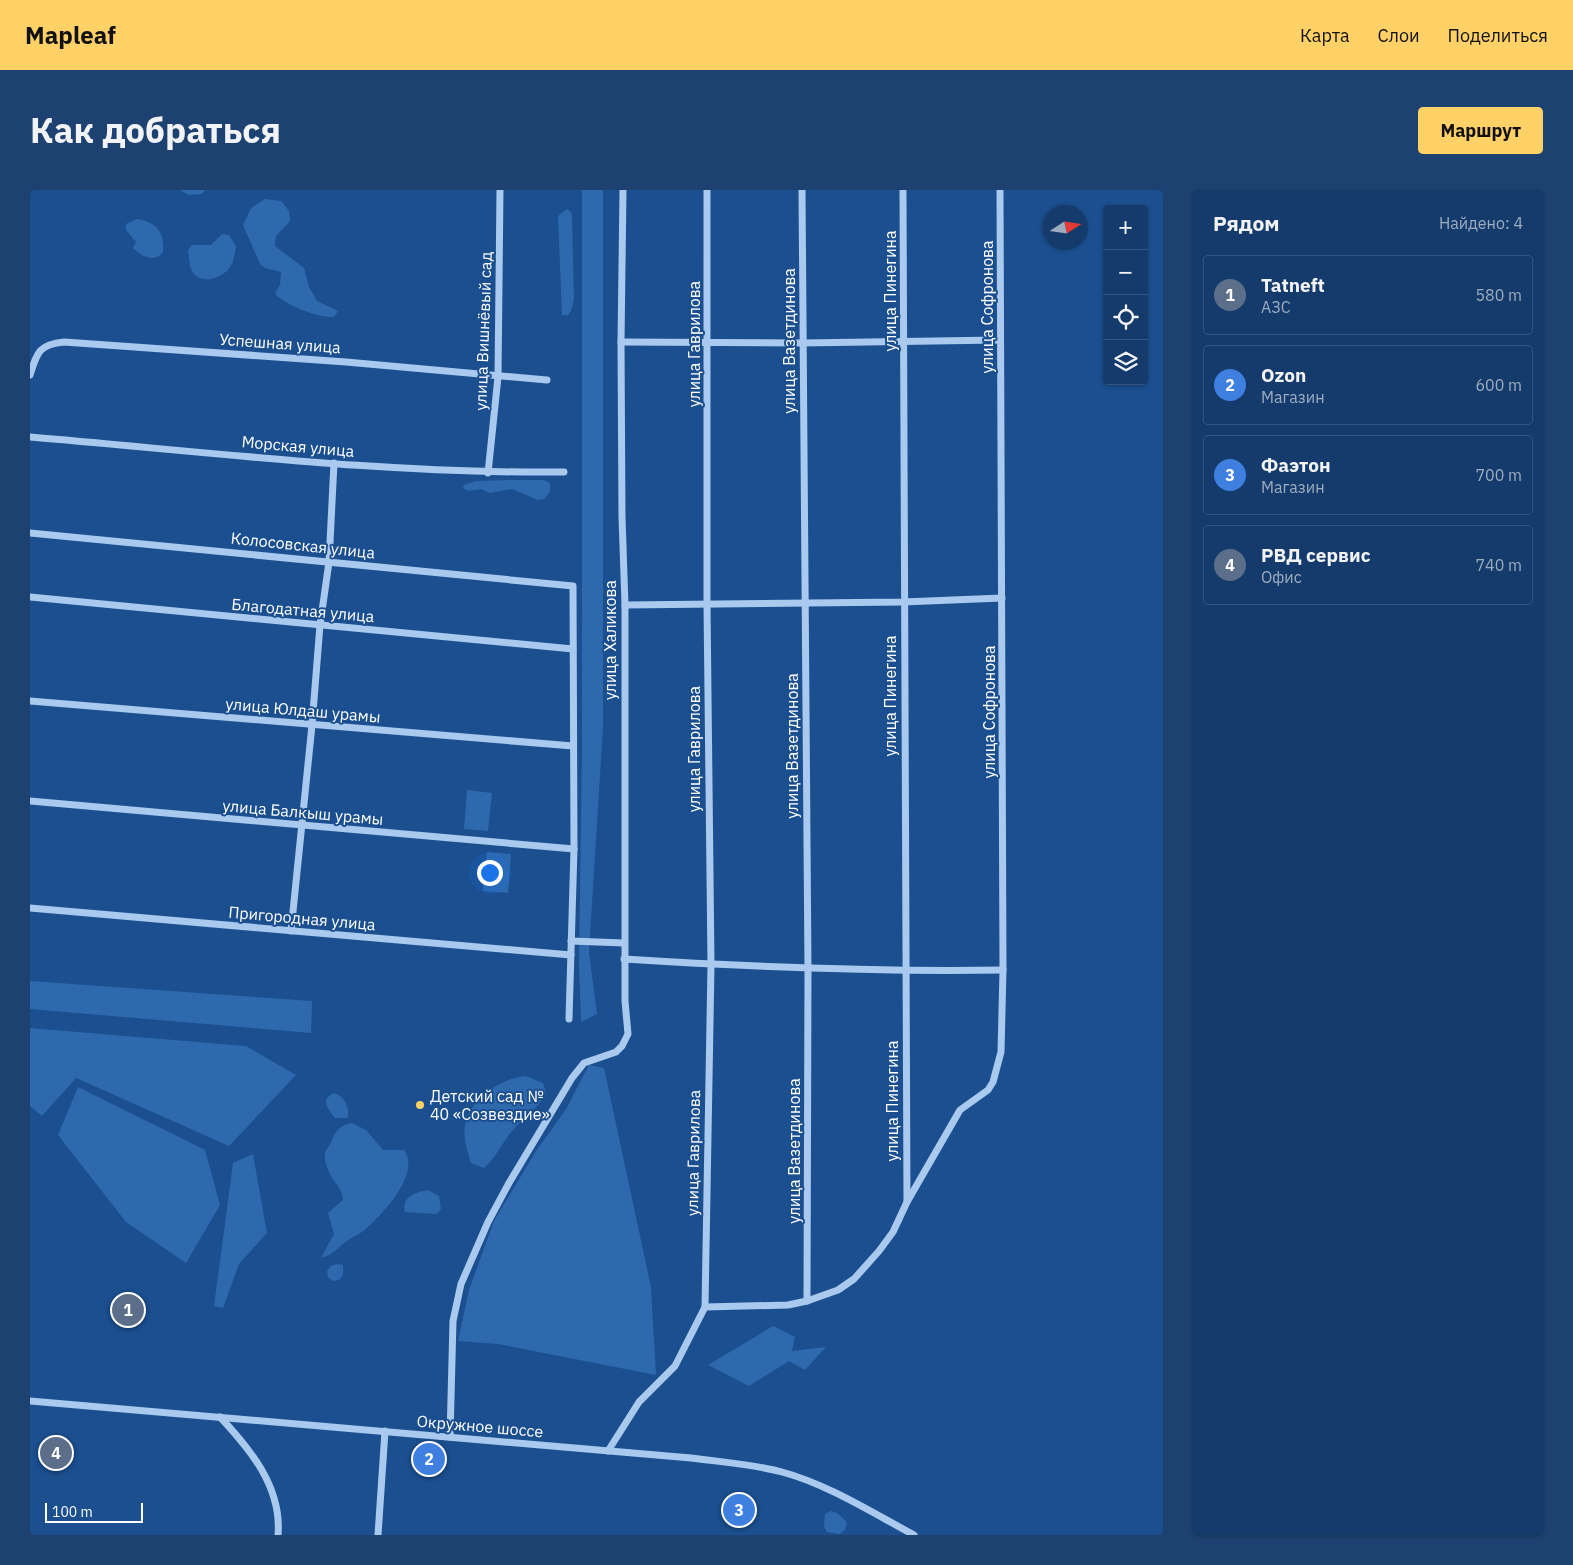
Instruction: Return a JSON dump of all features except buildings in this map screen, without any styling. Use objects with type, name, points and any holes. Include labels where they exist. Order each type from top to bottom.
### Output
[{"type":"street","name":"улица Вишнёвый сад","points":[[488,473],[498,376],[500,190]]},
{"type":"street","name":"улица Халикова","points":[[450,1437],[453,1321],[461,1284],[488,1222],[509,1183],[572,1078],[584,1063],[616,1052],[626,1039],[628,1022],[625,1001],[624,959],[625,605],[622,517],[621,342],[623,190]]},
{"type":"street","name":"улица Гаврилова","points":[[705,1307],[711,965],[707,604],[707,190]]},
{"type":"street","name":"улица Вазетдинова","points":[[802,190],[808,970],[807,1301]]},
{"type":"street","name":"улица Пинегина","points":[[903,190],[903,602],[907,1202]]},
{"type":"street","name":"улица Софронова","points":[[705,1307],[788,1306],[838,1290],[854,1279],[893,1232],[907,1202],[960,1110],[988,1090],[993,1082],[1001,1052],[1003,970],[1000,190]]},
{"type":"street","points":[[621,342],[802,343],[1000,340]]},
{"type":"street","name":"Успешная улица","points":[[30,376],[35,359],[42,348],[50,344],[64,342],[346,362],[547,380]]},
{"type":"street","name":"Морская улица","points":[[30,437],[334,463],[488,473],[564,472]]},
{"type":"street","points":[[292,930],[320,625],[329,562],[334,463]]},
{"type":"street","name":"Колосовская улица","points":[[30,532],[573,586],[573,649]]},
{"type":"street","name":"Благодатная улица","points":[[30,597],[573,649]]},
{"type":"street","points":[[625,605],[903,602],[1002,598]]},
{"type":"street","points":[[569,1019],[574,849],[573,649]]},
{"type":"street","name":"улица Юлдаш урамы","points":[[30,701],[573,746]]},
{"type":"street","name":"улица Балкыш урамы","points":[[30,801],[574,849]]},
{"type":"street","name":"Пригородная улица","points":[[30,908],[571,955]]},
{"type":"street","points":[[571,941],[624,943]]},
{"type":"street","points":[[624,959],[808,970],[905,972],[1003,970]]},
{"type":"street","points":[[608,1451],[639,1402],[675,1366],[705,1307]]},
{"type":"street","name":"Окружное шоссе","points":[[30,1401],[733,1463],[783,1472],[818,1486],[914,1535]]},
{"type":"street","points":[[220,1417],[252,1453],[264,1473],[276,1510],[278,1535]]},
{"type":"street","points":[[378,1535],[385,1431]]},
{"type":"shaded area","points":[[180,190],[205,190],[202,194],[189,195]]},
{"type":"shaded area","points":[[582,190],[603,190],[603,727],[589,952],[597,1014],[581,1022],[579,963],[582,752]]},
{"type":"shaded area","points":[[265,199],[281,201],[289,211],[290,221],[276,236],[275,246],[304,268],[309,287],[317,301],[338,311],[334,317],[320,316],[304,311],[282,300],[275,293],[280,285],[281,272],[265,268],[260,264],[243,225],[251,208]]},
{"type":"shaded area","points":[[567,209],[571,212],[572,218],[574,299],[568,315],[562,315],[558,216]]},
{"type":"shaded area","points":[[137,219],[144,220],[158,229],[163,245],[163,252],[160,255],[148,258],[133,248],[136,242],[126,230],[126,224]]},
{"type":"shaded area","points":[[222,234],[229,235],[236,246],[231,265],[222,275],[210,279],[199,278],[191,269],[188,250],[192,245],[211,245]]},
{"type":"shaded area","points":[[544,480],[550,483],[550,492],[544,499],[538,500],[512,489],[490,493],[481,489],[468,491],[463,488],[464,485],[476,481]]},
{"type":"shaded area","points":[[467,790],[492,793],[488,831],[464,829]]},
{"type":"shaded area","points":[[487,852],[511,854],[508,893],[483,891]]},
{"type":"shaded area","points":[[30,981],[312,1001],[311,1033],[30,1009]]},
{"type":"shaded area","points":[[30,1028],[246,1046],[296,1075],[229,1146],[76,1078],[42,1116],[30,1106]]},
{"type":"shaded area","points":[[589,1065],[604,1068],[651,1287],[656,1375],[498,1344],[458,1341],[469,1290],[494,1221],[536,1151],[566,1109]]},
{"type":"shaded area","points":[[526,1076],[543,1083],[546,1093],[534,1109],[512,1131],[492,1160],[484,1168],[471,1163],[465,1131],[466,1121],[475,1104],[490,1090],[507,1080]]},
{"type":"shaded area","points":[[78,1087],[205,1150],[220,1205],[186,1263],[126,1222],[58,1135]]},
{"type":"shaded area","points":[[334,1093],[338,1094],[346,1102],[348,1118],[335,1118],[327,1108],[327,1098]]},
{"type":"shaded area","points":[[352,1123],[366,1130],[383,1150],[404,1150],[408,1160],[408,1170],[391,1203],[374,1221],[365,1230],[349,1239],[332,1253],[321,1258],[334,1234],[328,1213],[343,1200],[340,1190],[327,1168],[325,1153],[337,1130],[342,1126]]},
{"type":"shaded area","points":[[253,1154],[267,1233],[239,1264],[223,1308],[214,1306],[233,1163]]},
{"type":"shaded area","points":[[428,1190],[439,1196],[441,1209],[437,1214],[405,1212],[405,1203],[410,1196]]},
{"type":"shaded area","points":[[343,1265],[343,1275],[339,1280],[333,1281],[328,1277],[327,1271],[331,1266]]},
{"type":"shaded area","points":[[773,1326],[795,1337],[792,1351],[826,1347],[805,1370],[789,1361],[749,1386],[708,1365]]},
{"type":"shaded area","points":[[831,1511],[837,1513],[847,1522],[845,1530],[840,1534],[827,1532],[824,1527],[825,1514]]},
{"type":"place","name":"Детский сад № 40 «Созвездие»","points":[[420,1105]]},
{"type":"place","name":"Tatneft","points":[[128,1310]]},
{"type":"place","name":"РВД сервис","points":[[56,1453]]},
{"type":"place","name":"Ozon","points":[[429,1459]]},
{"type":"place","name":"Фаэтон","points":[[739,1510]]}]
